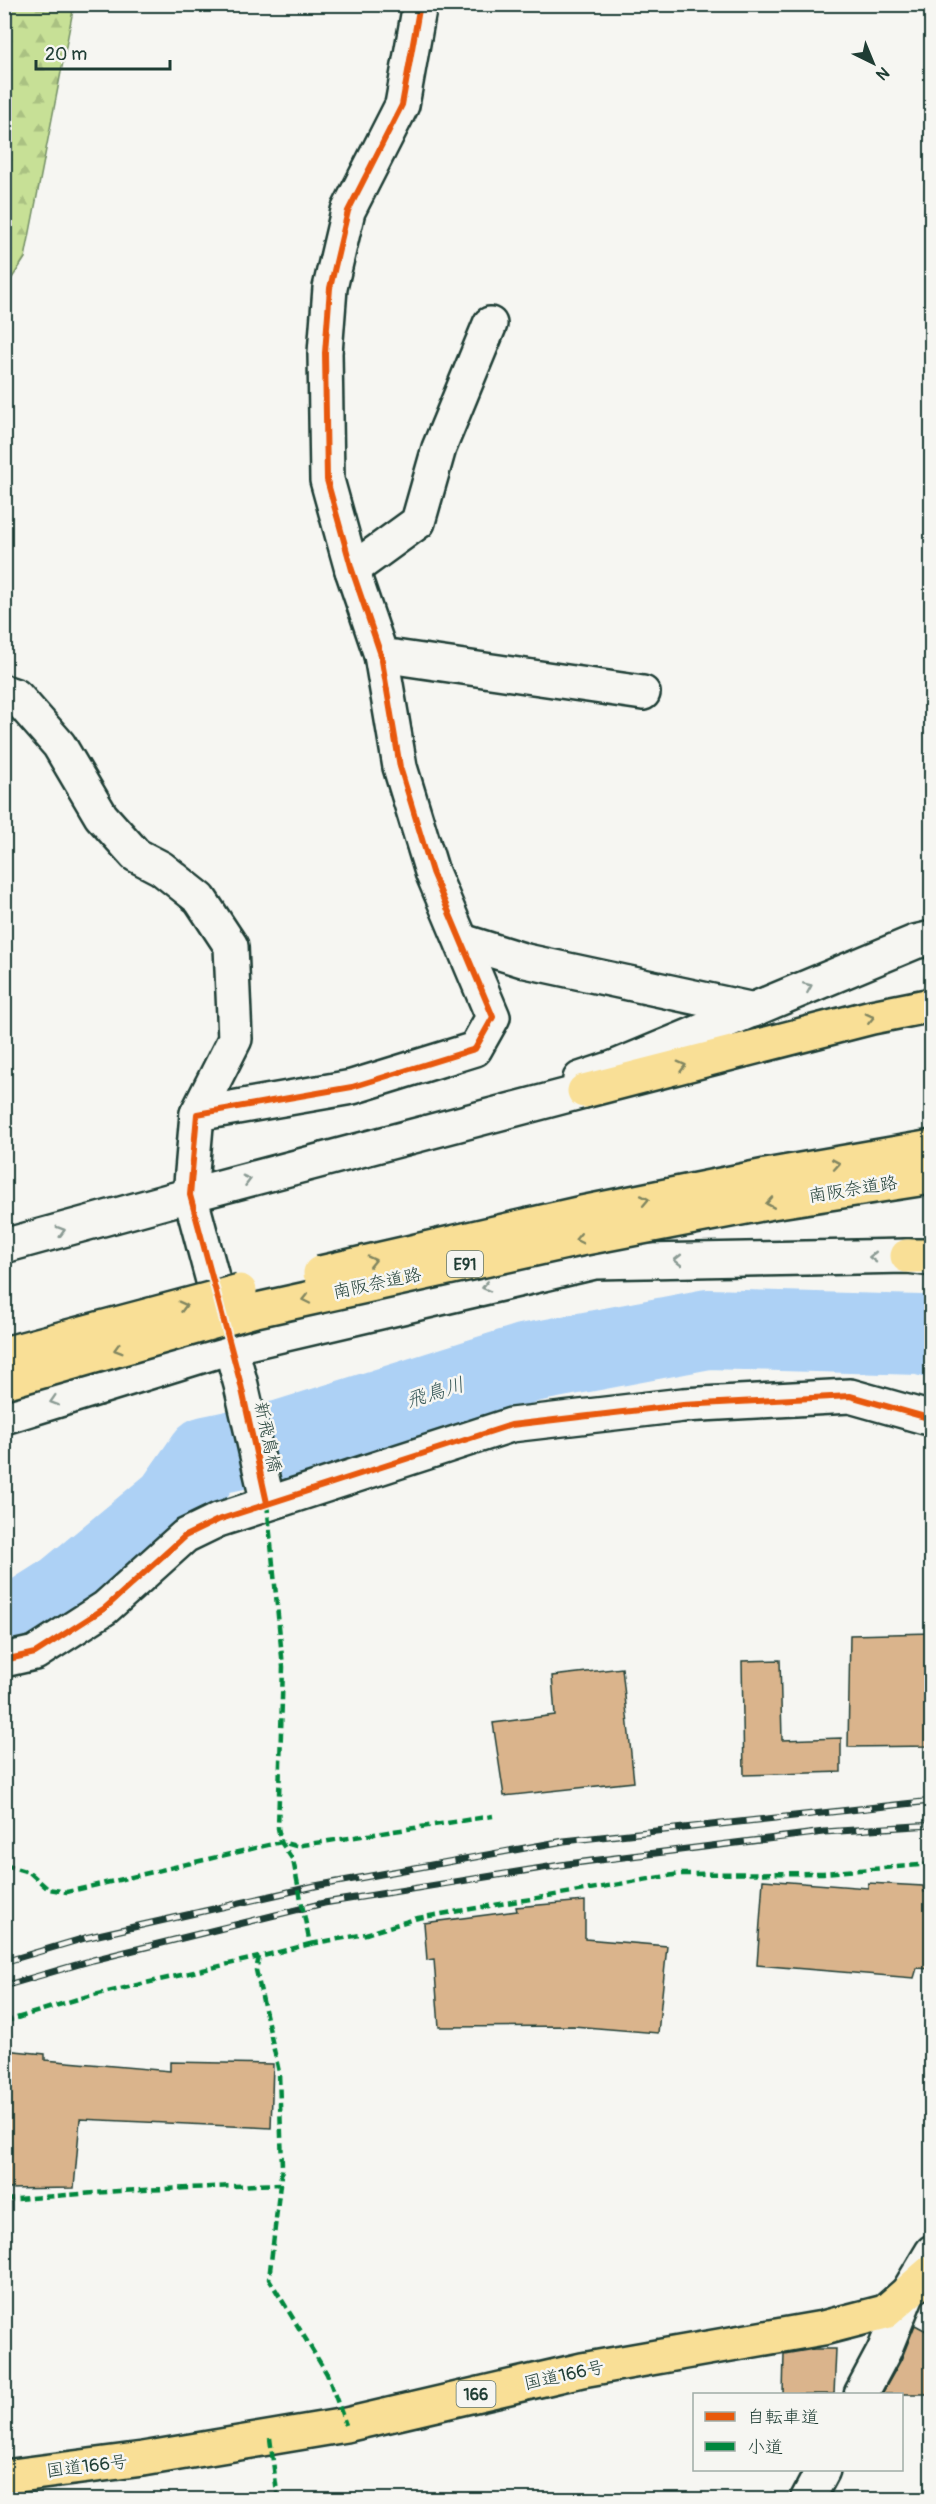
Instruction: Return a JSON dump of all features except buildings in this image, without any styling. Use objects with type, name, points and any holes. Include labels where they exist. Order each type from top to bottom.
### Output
[{"type":"highway","points":[[584,1091],[872,1017],[932,1005]]},
{"type":"highway","name":"南阪奈道路","points":[[4,1354],[245,1290],[582,1213],[766,1176],[932,1147]]},
{"type":"highway","name":"南阪奈道路","points":[[4,1382],[252,1311],[309,1298],[585,1238],[772,1202],[932,1177]]},
{"type":"highway","name":"国道166号","points":[[4,2476],[143,2459],[346,2425],[582,2370],[823,2328],[885,2312],[920,2281]]},
{"type":"street","points":[[197,1114],[352,1087],[475,1049],[493,1017],[432,872],[400,766],[381,655],[352,570],[327,480],[325,353],[330,288],[348,211],[402,105],[420,4]]},
{"type":"street","points":[[352,570],[418,522],[439,448],[490,324]]},
{"type":"street","points":[[381,655],[643,693]]},
{"type":"street","points":[[4,692],[16,696],[59,745],[101,816],[136,855],[161,868],[200,899],[231,946],[235,1039],[197,1114]]},
{"type":"street","points":[[425,1133],[613,1068],[915,942],[932,938]]},
{"type":"street","points":[[462,941],[526,961],[754,1010]]},
{"type":"street","points":[[4,1246],[584,1091]]},
{"type":"street","name":"新飛鳥橋","points":[[197,1114],[190,1195],[242,1385],[267,1499]]},
{"type":"street","points":[[4,1417],[230,1347],[595,1262],[923,1257]]},
{"type":"street","points":[[4,1660],[34,1653],[105,1608],[185,1536],[218,1520],[267,1499],[511,1425],[683,1405],[850,1396],[932,1419]]},
{"type":"street","points":[[862,2393],[920,2281],[932,2252]]},
{"type":"street","points":[[807,2499],[822,2471]]},
{"type":"green space","points":[[5,4],[74,5],[25,258],[5,289]]},
{"type":"waterway","name":"飛鳥川","points":[[4,1624],[21,1621],[65,1593],[174,1503],[207,1456],[283,1440],[528,1363],[708,1329],[920,1335],[932,1338]]},
{"type":"railway","points":[[4,1962],[85,1938],[315,1886],[564,1841],[932,1801]]},
{"type":"railway","points":[[4,1986],[93,1960],[324,1903],[567,1864],[824,1832],[932,1825]]},
{"type":"marked path","points":[[267,1503],[283,1667],[278,1828],[281,1842],[293,1860],[310,1944],[259,1957],[256,1970],[279,2072],[282,2167],[269,2279],[327,2374],[346,2425]]},
{"type":"marked path","points":[[4,1865],[29,1872],[48,1889],[67,1892],[281,1842],[296,1846],[493,1816]]},
{"type":"marked path","points":[[310,1944],[366,1934],[418,1918],[679,1874],[823,1873],[932,1864]]},
{"type":"marked path","points":[[4,2022],[81,1998],[259,1957]]},
{"type":"marked path","points":[[4,2200],[119,2191],[280,2184]]},
{"type":"marked path","points":[[270,2438],[278,2500]]},
{"type":"cycle path","points":[[267,1503],[241,1385],[190,1195],[197,1114],[352,1087],[475,1049],[493,1017],[432,872],[400,767],[381,655],[352,570],[327,480],[325,353],[330,288],[348,211],[402,105],[420,4]]},
{"type":"cycle path","points":[[4,1660],[35,1653],[105,1608],[185,1536],[218,1520],[511,1425],[683,1405],[850,1396],[932,1419]]}]
